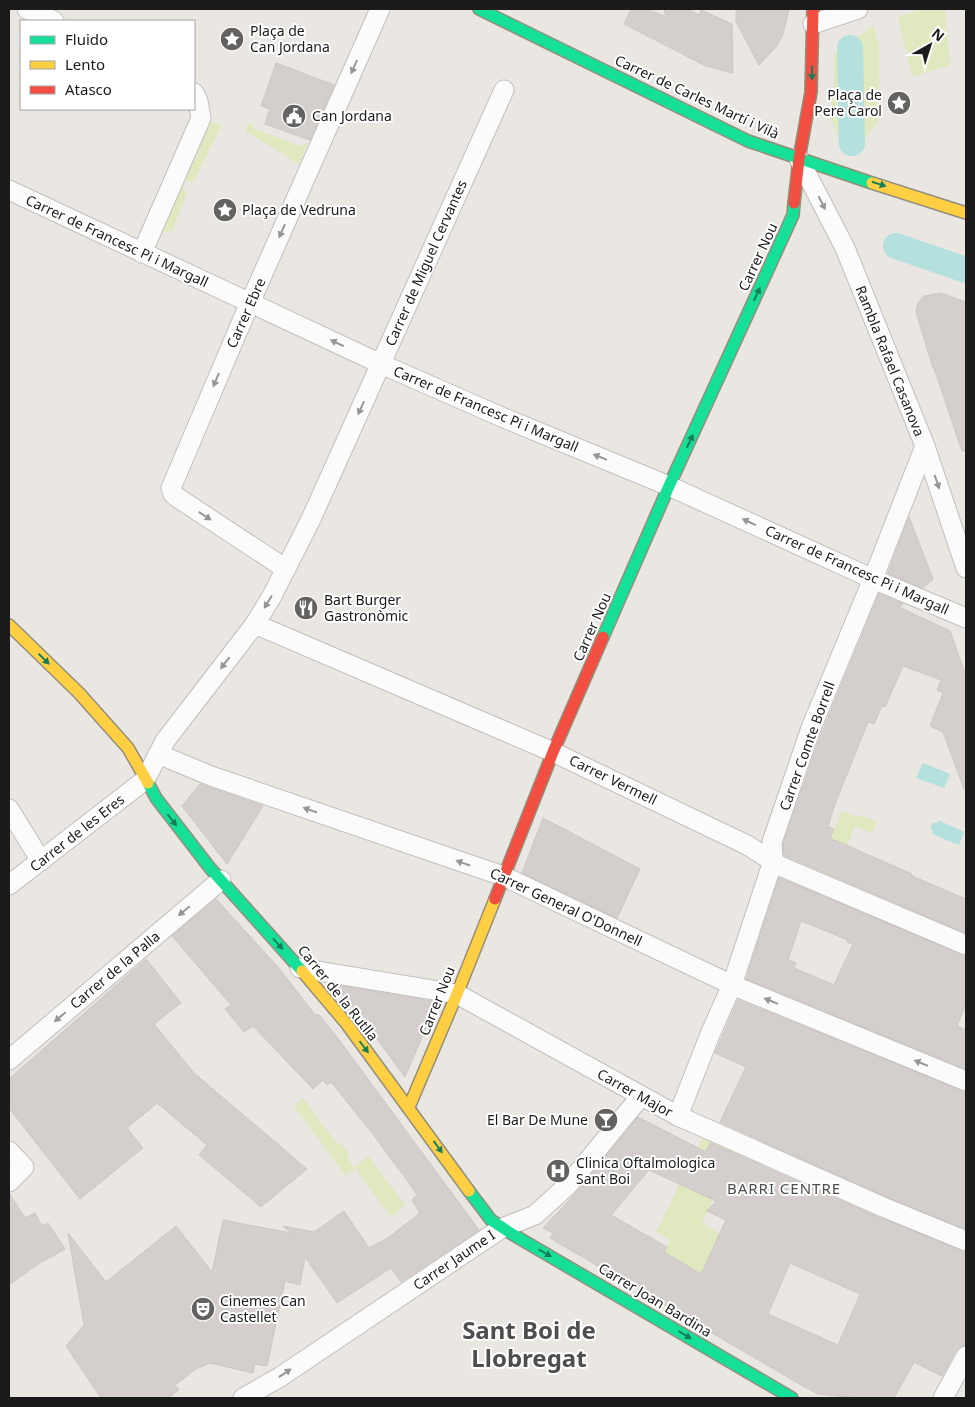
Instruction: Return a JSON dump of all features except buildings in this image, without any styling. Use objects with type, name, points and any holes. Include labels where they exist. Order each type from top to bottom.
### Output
[{"type":"street","points":[[27,9],[52,20]]},
{"type":"street","name":"Carrer Ebre","points":[[286,569],[178,498],[173,494],[171,488],[250,303],[380,9]]},
{"type":"street","name":"Carrer de Carles Martí i Vilà","points":[[479,9],[748,141],[799,160],[966,213]]},
{"type":"street","points":[[813,16],[858,9]]},
{"type":"street","name":"Carrer Nou","points":[[409,1107],[457,994],[554,752],[669,486],[793,216],[799,160],[811,92],[813,16]]},
{"type":"street","name":"Carrer de Miguel Cervantes","points":[[145,780],[165,741],[255,624],[286,569],[382,364],[504,90]]},
{"type":"street","points":[[142,252],[201,118],[195,95]]},
{"type":"street","name":"Rambla Rafael Casanova","points":[[799,160],[845,248],[925,446],[966,568]]},
{"type":"street","name":"Carrer de Francesc Pi i Margall","points":[[9,190],[382,364],[504,418],[669,486],[873,579],[966,618]]},
{"type":"street","name":"Carrer Comte Borrell","points":[[678,1116],[732,985],[773,861],[772,842],[811,728],[873,579],[925,446]]},
{"type":"street","name":"Carrer Vermell","points":[[255,624],[554,752],[747,845],[780,866],[966,945]]},
{"type":"street","name":"Carrer de la Rutlla","points":[[9,626],[79,693],[128,748],[156,798],[222,880],[346,1023],[491,1220],[502,1228]]},
{"type":"street","name":"Carrer General O'Donnell","points":[[158,754],[211,776],[503,876],[732,985],[966,1081]]},
{"type":"street","name":"Carrer de les Eres","points":[[9,885],[145,780]]},
{"type":"street","points":[[9,809],[41,861]]},
{"type":"street","name":"Carrer de la Palla","points":[[9,1060],[222,880]]},
{"type":"street","name":"Carrer Major","points":[[300,968],[457,994],[678,1116],[883,1207],[966,1240]]},
{"type":"street","name":"Carrer Jaume I","points":[[251,1397],[502,1228],[535,1216],[568,1185],[641,1096]]},
{"type":"street","points":[[9,1151],[24,1167],[9,1182]]},
{"type":"street","name":"Carrer Joan Bardina","points":[[502,1228],[792,1398]]},
{"type":"street","points":[[943,1398],[966,1356]]},
{"type":"green space","points":[[921,9],[945,9],[950,65],[912,77],[898,17]]},
{"type":"green space","points":[[874,25],[879,46],[879,120],[858,148],[840,142],[831,120],[834,54]]},
{"type":"green space","points":[[209,121],[222,125],[193,183],[185,180],[194,154],[198,154]]},
{"type":"green space","points":[[248,123],[254,125],[253,128],[300,146],[308,143],[299,164],[246,131]]},
{"type":"green space","points":[[182,187],[187,193],[172,231],[161,232]]},
{"type":"green space","points":[[842,811],[858,817],[860,815],[877,822],[872,833],[855,826],[832,882],[815,875]]},
{"type":"green space","points":[[303,1098],[337,1144],[340,1142],[349,1154],[347,1157],[354,1168],[368,1156],[405,1205],[391,1217],[355,1168],[346,1176],[294,1106]]},
{"type":"green space","points":[[703,1137],[734,1151],[702,1223],[720,1234],[676,1315],[640,1295],[670,1240],[656,1232]]},
{"type":"water","points":[[923,763],[950,774],[944,788],[916,778]]},
{"type":"water","points":[[938,820],[964,832],[959,845],[932,834],[931,826],[933,823],[937,823]]},
{"type":"waterway","points":[[850,48],[852,143]]},
{"type":"waterway","points":[[896,246],[966,270]]},
{"type":"traffic: fast","points":[[479,9],[748,141],[872,183]]},
{"type":"traffic: fast","points":[[603,637],[669,486],[793,215],[794,203]]},
{"type":"traffic: fast","points":[[148,783],[156,798],[210,868],[302,971]]},
{"type":"traffic: fast","points":[[469,1191],[491,1220],[512,1234],[792,1398]]},
{"type":"traffic: slow","points":[[872,183],[966,213]]},
{"type":"traffic: slow","points":[[9,625],[79,693],[128,748],[148,783]]},
{"type":"traffic: slow","points":[[409,1107],[495,899]]},
{"type":"traffic: slow","points":[[302,971],[346,1023],[469,1191]]},
{"type":"traffic: jam","points":[[794,203],[799,159],[811,92],[813,9]]},
{"type":"traffic: jam","points":[[495,899],[553,752],[603,637]]},
{"type":"place","name":"Plaça de Can Jordana","points":[[232,39]]},
{"type":"place","name":"Plaça de Pere Carol","points":[[899,103]]},
{"type":"place","name":"Can Jordana","points":[[294,116]]},
{"type":"place","name":"Plaça de Vedruna","points":[[225,210]]},
{"type":"place","name":"Bart Burger Gastronòmic","points":[[306,608]]},
{"type":"place","name":"El Bar De Mune","points":[[606,1120]]},
{"type":"place","name":"Clinica Oftalmologica Sant Boi","points":[[558,1171]]},
{"type":"place","name":"Cinemes Can Castellet","points":[[203,1309]]},
{"type":"district","name":"BARRI CENTRE","points":[[784,1189]]},
{"type":"district","name":"Sant Boi de Llobregat","points":[[529,1345]]}]
